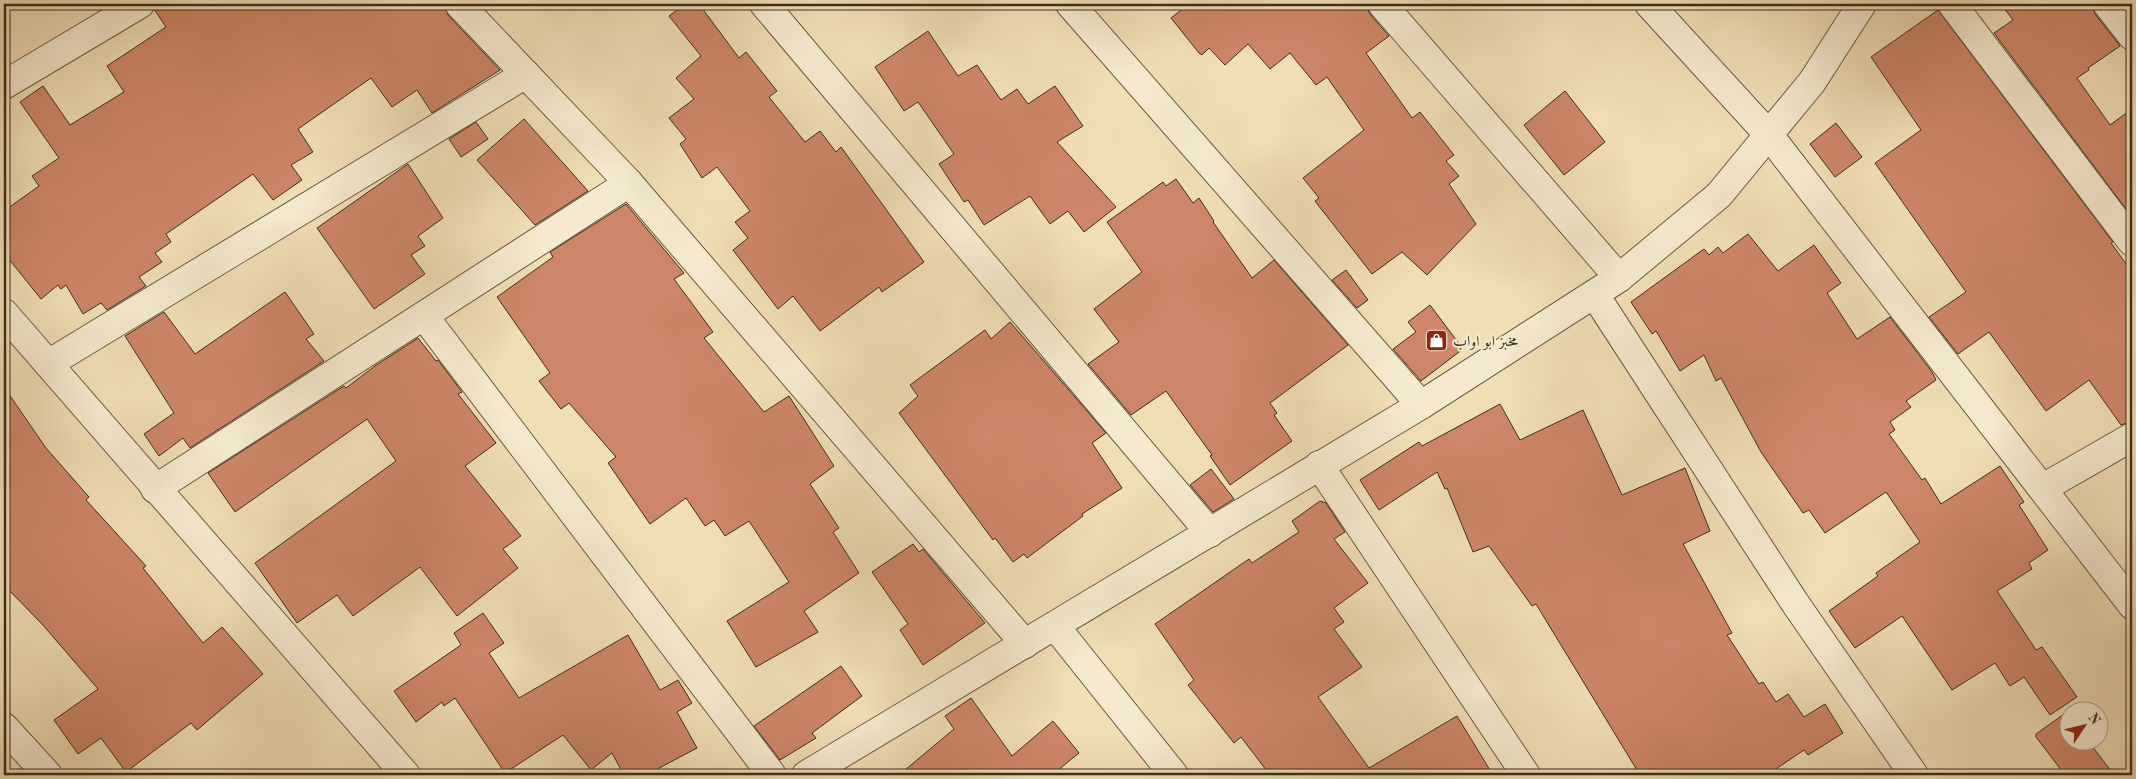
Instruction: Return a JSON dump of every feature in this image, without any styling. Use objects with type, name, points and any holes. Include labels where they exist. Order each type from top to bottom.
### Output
[{"type":"street","points":[[4,85],[140,4]]},
{"type":"street","points":[[458,4],[630,183],[1025,644]]},
{"type":"street","points":[[764,4],[1210,533]]},
{"type":"street","points":[[1070,4],[1421,405]]},
{"type":"street","points":[[1382,4],[1619,278]]},
{"type":"street","points":[[1649,4],[1769,136],[2132,604]]},
{"type":"street","points":[[806,775],[1421,405],[1619,278],[1719,196],[1812,82],[1862,4]]},
{"type":"street","points":[[1952,4],[2132,242]]},
{"type":"street","points":[[2107,4],[2132,36]]},
{"type":"street","points":[[48,364],[526,74]]},
{"type":"street","points":[[155,489],[630,183]]},
{"type":"street","points":[[1594,295],[1795,603],[1914,775]]},
{"type":"street","points":[[4,312],[155,489],[406,775]]},
{"type":"street","points":[[424,316],[772,775]]},
{"type":"street","points":[[2043,488],[2132,437]]},
{"type":"street","points":[[1319,465],[1526,775]]},
{"type":"street","points":[[1055,626],[1174,775]]},
{"type":"street","points":[[4,727],[48,775]]},
{"type":"building","points":[[156,4],[444,4],[448,15],[500,70],[432,113],[417,90],[392,107],[371,78],[298,129],[313,152],[291,165],[302,180],[273,200],[253,174],[166,234],[171,242],[155,253],[162,262],[139,277],[146,286],[107,310],[101,303],[83,314],[66,285],[61,289],[58,285],[41,299],[4,253],[4,211],[39,186],[32,176],[59,158],[20,102],[43,86],[70,125],[124,92],[107,66],[166,27],[154,9]]},
{"type":"building","points":[[685,4],[699,4],[739,58],[746,52],[777,91],[769,97],[805,142],[820,131],[836,152],[841,147],[924,262],[882,292],[879,287],[820,331],[793,296],[778,309],[733,250],[748,238],[735,222],[750,211],[717,167],[702,178],[680,144],[686,139],[669,118],[694,99],[676,78],[701,56],[669,16]]},
{"type":"building","points":[[1189,4],[1365,4],[1370,14],[1389,36],[1366,53],[1412,118],[1420,112],[1454,155],[1446,161],[1459,176],[1449,184],[1476,224],[1427,275],[1402,252],[1372,274],[1315,201],[1319,198],[1303,178],[1364,130],[1327,77],[1316,85],[1290,53],[1270,69],[1248,44],[1225,65],[1209,48],[1202,55],[1199,53],[1171,18]]},
{"type":"building","points":[[2001,4],[2092,4],[2095,14],[2120,46],[2077,78],[2110,125],[2132,109],[2132,205],[2126,209],[1994,33],[2013,20]]},
{"type":"building","points":[[1938,10],[2113,242],[2111,243],[2132,272],[2132,421],[2121,425],[2089,380],[2046,411],[1989,332],[1958,354],[1929,317],[1966,292],[1875,163],[1921,130],[1871,57]]},
{"type":"building","points":[[928,31],[958,76],[977,65],[1001,100],[1017,89],[1028,104],[1055,86],[1083,126],[1057,142],[1116,207],[1084,232],[1068,211],[1050,224],[1030,196],[984,225],[968,200],[964,202],[939,164],[954,154],[918,102],[904,111],[875,67]]},
{"type":"building","points":[[1565,91],[1605,142],[1564,175],[1524,125]]},
{"type":"building","points":[[524,119],[588,191],[535,225],[477,160]]},
{"type":"building","points":[[476,122],[488,139],[461,157],[449,139]]},
{"type":"building","points":[[1836,123],[1862,157],[1835,177],[1810,144]]},
{"type":"building","points":[[408,164],[443,218],[418,236],[425,246],[411,255],[425,274],[374,309],[317,228]]},
{"type":"building","points":[[1176,179],[1193,203],[1199,198],[1213,222],[1252,278],[1274,260],[1348,345],[1270,403],[1277,413],[1274,415],[1292,441],[1230,485],[1210,456],[1212,455],[1166,391],[1131,415],[1088,364],[1119,342],[1094,309],[1142,272],[1107,222],[1163,182],[1166,186]]},
{"type":"building","points":[[626,204],[684,273],[674,279],[713,332],[704,338],[764,412],[789,396],[834,466],[810,484],[839,528],[833,532],[859,573],[804,611],[818,632],[756,667],[727,621],[789,582],[749,521],[725,536],[714,520],[705,526],[686,498],[650,524],[608,463],[616,457],[569,403],[561,409],[539,381],[550,373],[497,297],[553,257],[550,252]]},
{"type":"building","points":[[1748,234],[1778,271],[1814,245],[1841,283],[1827,293],[1857,339],[1890,317],[1936,380],[1906,401],[1911,407],[1890,422],[1895,430],[1889,434],[1922,480],[1925,478],[1941,504],[2000,466],[2024,502],[2019,505],[2048,550],[2029,563],[2032,569],[1997,591],[2036,650],[2042,647],[2077,697],[2070,702],[2058,702],[2058,710],[2050,715],[2024,677],[2010,686],[1995,663],[1952,690],[1902,616],[1855,648],[1829,611],[1878,576],[1876,573],[1920,542],[1886,492],[1825,533],[1809,510],[1803,513],[1761,452],[1721,378],[1716,381],[1704,355],[1680,371],[1656,331],[1652,334],[1631,302],[1704,249],[1709,255],[1718,247],[1723,253]]},
{"type":"building","points":[[1346,270],[1368,300],[1357,308],[1332,280]]},
{"type":"building","points":[[285,292],[314,334],[306,339],[324,361],[190,448],[183,438],[159,456],[144,434],[174,413],[125,336],[164,312],[195,354]]},
{"type":"building","points":[[1430,305],[1463,349],[1421,381],[1393,349],[1416,332],[1408,322]]},
{"type":"building","points":[[1010,322],[1106,433],[1092,443],[1122,488],[1082,514],[1083,516],[1027,558],[1024,554],[1013,562],[995,538],[993,540],[899,413],[918,396],[910,385],[985,330],[991,339]]},
{"type":"building","points":[[418,338],[436,361],[438,360],[462,392],[458,394],[496,443],[465,466],[521,536],[503,549],[518,568],[457,616],[420,567],[353,616],[337,595],[297,623],[255,563],[396,461],[367,419],[235,512],[208,473],[344,386],[346,388],[375,366]]},
{"type":"building","points":[[4,387],[46,448],[89,497],[86,500],[146,566],[143,568],[203,643],[222,627],[263,674],[197,730],[191,723],[126,772],[101,738],[78,754],[54,720],[98,689],[42,624],[4,585]]},
{"type":"building","points":[[1500,404],[1520,440],[1583,410],[1622,495],[1685,468],[1710,531],[1683,544],[1732,633],[1727,635],[1759,684],[1763,682],[1776,702],[1788,694],[1804,717],[1825,704],[1843,733],[1808,755],[1804,750],[1767,775],[1640,775],[1536,604],[1532,606],[1489,546],[1473,552],[1447,488],[1445,489],[1437,472],[1379,510],[1360,480],[1419,442],[1422,446]]},
{"type":"building","points":[[1211,469],[1234,499],[1213,512],[1190,485]]},
{"type":"building","points":[[1320,501],[1326,503],[1345,532],[1334,539],[1368,583],[1334,608],[1344,622],[1334,629],[1362,667],[1318,697],[1369,768],[1457,716],[1493,775],[1270,775],[1241,737],[1234,743],[1188,685],[1194,680],[1155,624],[1249,559],[1252,563],[1299,532],[1292,521]]},
{"type":"building","points":[[913,544],[919,552],[923,549],[985,623],[923,665],[900,630],[908,624],[872,572]]},
{"type":"building","points":[[483,613],[504,643],[489,653],[519,698],[628,635],[660,690],[678,680],[692,703],[677,712],[697,748],[646,775],[624,775],[612,753],[591,770],[563,735],[505,773],[455,698],[444,706],[442,702],[416,722],[394,691],[461,645],[454,633]]},
{"type":"building","points":[[841,666],[862,696],[812,733],[816,738],[780,760],[754,726]]},
{"type":"building","points":[[971,698],[1012,756],[1053,721],[1079,753],[1052,775],[899,775],[954,729],[945,716]]},
{"type":"building","points":[[2058,718],[2058,752],[2097,752],[2114,775],[2065,775],[2036,737],[2036,734]]},
{"type":"place","name":"مخبز ابو اواب","points":[[1437,341]]}]
